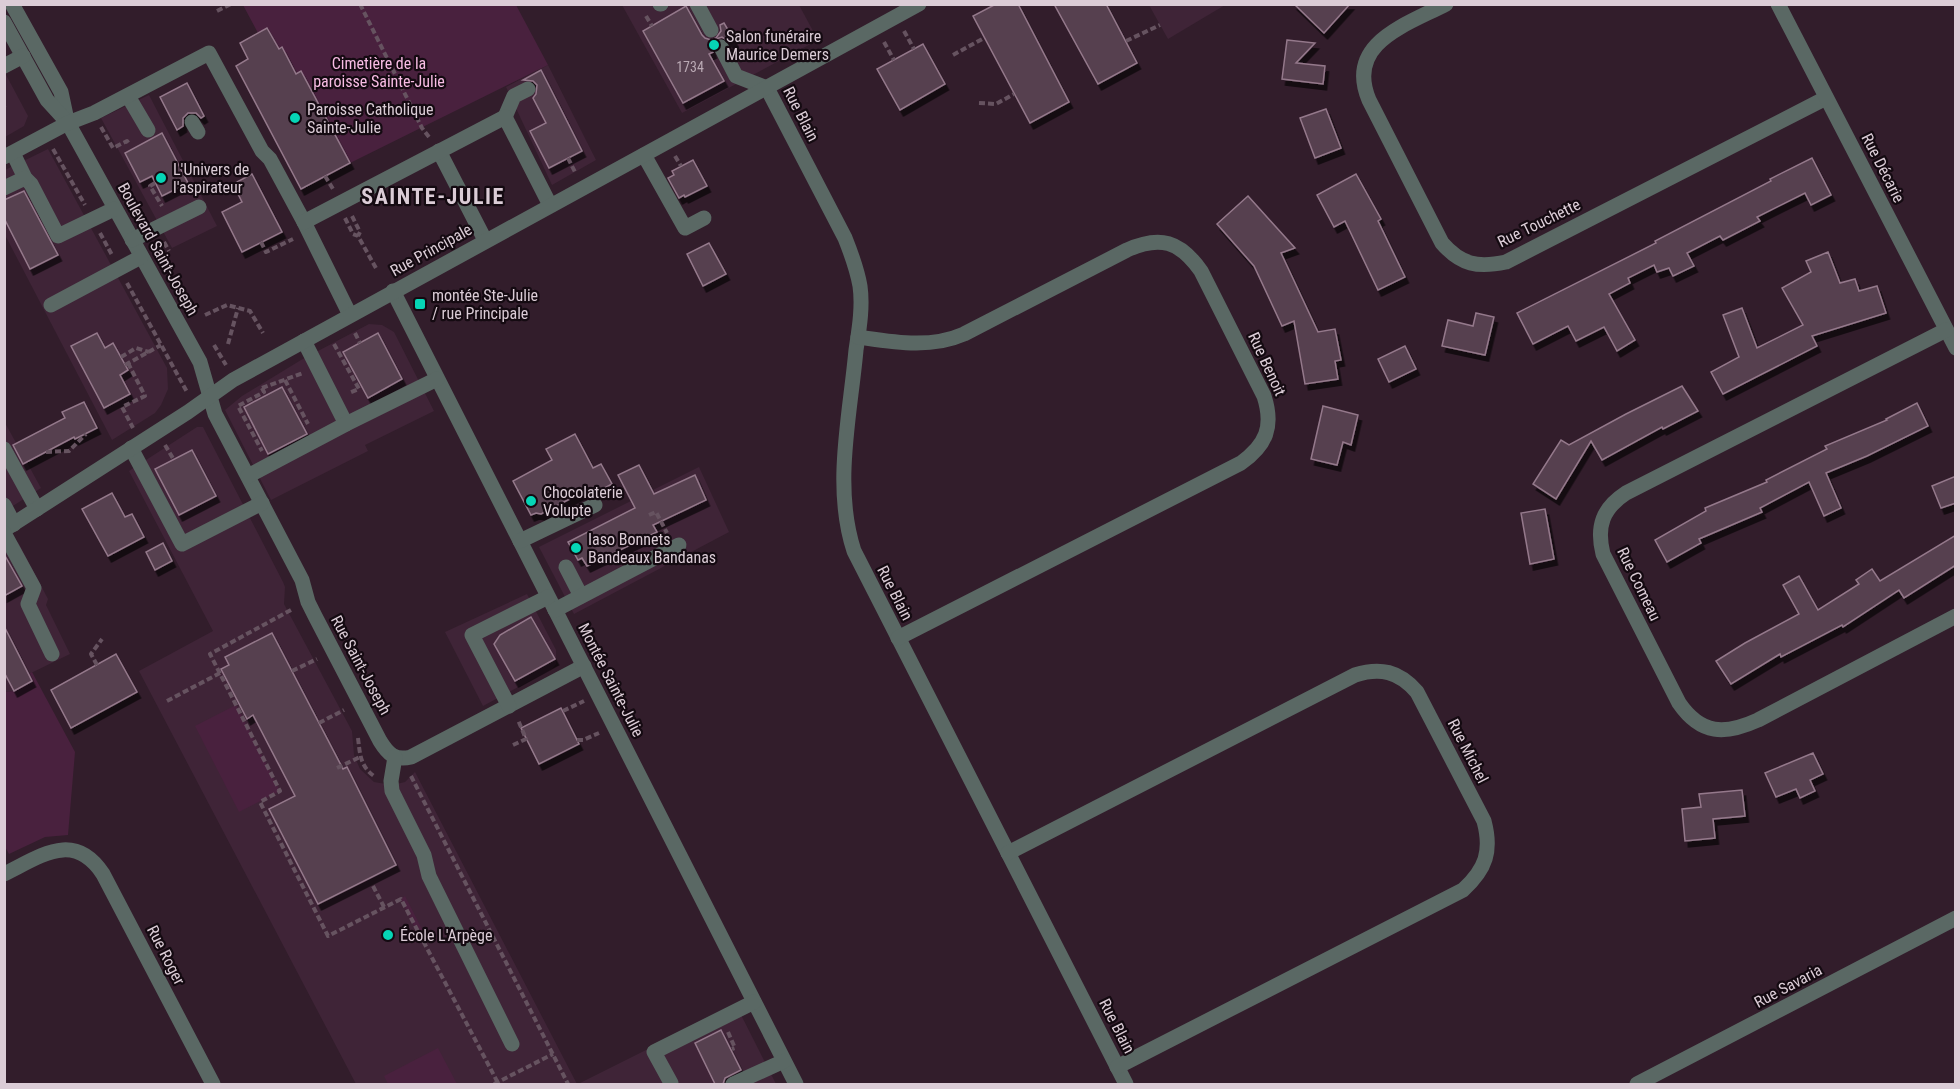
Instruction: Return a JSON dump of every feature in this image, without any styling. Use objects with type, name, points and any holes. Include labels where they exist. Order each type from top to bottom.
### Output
[{"type":"street","name":"Boulevard Saint-Joseph","points":[[12,4],[61,92],[68,123]]},
{"type":"street","name":"Rue Principale","points":[[8,529],[233,380],[304,341],[351,322],[393,291],[919,4]]},
{"type":"street","name":"Rue Touchette","points":[[1446,4],[1388,34],[1377,43],[1366,59],[1362,76],[1369,100],[1442,243],[1451,254],[1462,261],[1476,265],[1506,262],[1826,98]]},
{"type":"street","name":"Rue Décarie","points":[[1778,4],[1956,348]]},
{"type":"street","points":[[697,5],[711,30]]},
{"type":"street","name":"Boulevard Saint-Joseph","points":[[4,22],[47,100],[68,123],[200,362],[210,395]]},
{"type":"street","points":[[721,48],[736,76],[767,88]]},
{"type":"street","points":[[114,209],[58,236],[32,184],[9,155],[209,53],[262,151],[270,159],[304,222],[351,322]]},
{"type":"street","points":[[4,66],[23,56]]},
{"type":"street","name":"Rue Blain","points":[[767,88],[852,255],[860,287],[858,337],[845,458],[845,516],[854,552],[1126,1084]]},
{"type":"street","points":[[304,222],[505,117],[514,96],[528,89]]},
{"type":"street","points":[[128,96],[148,130]]},
{"type":"street","points":[[505,117],[550,205]]},
{"type":"street","points":[[439,151],[485,240]]},
{"type":"street","points":[[644,155],[685,228],[705,218]]},
{"type":"street","points":[[4,188],[25,178]]},
{"type":"street","points":[[132,240],[199,207]]},
{"type":"street","name":"Rue Benoit","points":[[858,337],[919,343],[935,343],[955,338],[1126,250],[1148,242],[1166,243],[1180,248],[1202,271],[1268,407],[1269,419],[1264,439],[1253,454],[1241,463],[898,638]]},
{"type":"street","points":[[51,305],[141,257]]},
{"type":"street","name":"Montée Sainte-Julie","points":[[393,291],[796,1084]]},
{"type":"street","name":"Rue Comeau","points":[[1946,330],[1626,492],[1608,507],[1603,517],[1600,543],[1603,554],[1679,703],[1695,721],[1719,730],[1730,730],[1758,720],[1956,616]]},
{"type":"street","points":[[304,341],[346,424]]},
{"type":"street","points":[[248,476],[437,379]]},
{"type":"street","name":"Rue Saint-Joseph","points":[[210,395],[215,414],[302,580],[308,602],[380,741],[395,757]]},
{"type":"street","points":[[131,448],[182,544],[262,503]]},
{"type":"street","points":[[4,449],[37,509]]},
{"type":"street","points":[[520,541],[595,505]]},
{"type":"street","points":[[4,506],[8,529],[34,588],[28,603],[52,654]]},
{"type":"street","points":[[512,712],[472,635],[552,603],[581,596],[677,547]]},
{"type":"street","points":[[566,567],[581,596]]},
{"type":"street","points":[[512,1044],[429,876],[424,855],[392,791],[391,781],[395,757],[402,759],[411,757],[512,712],[584,666]]},
{"type":"street","name":"Rue Michel","points":[[1008,852],[1355,675],[1379,670],[1401,676],[1417,692],[1484,821],[1488,846],[1486,859],[1481,870],[1463,890],[1117,1067]]},
{"type":"street","name":"Rue Roger","points":[[4,874],[46,853],[69,849],[89,856],[103,874],[213,1084]]},
{"type":"street","name":"Rue Savaria","points":[[1637,1084],[1956,918]]},
{"type":"street","points":[[671,1083],[654,1052],[754,1002]]},
{"type":"street","points":[[732,1084],[784,1061]]},
{"type":"path","points":[[218,11],[231,4]]},
{"type":"path","points":[[360,4],[423,128]]},
{"type":"path","points":[[646,16],[652,26]]},
{"type":"path","points":[[1126,41],[1160,25]]},
{"type":"path","points":[[903,30],[914,49]]},
{"type":"path","points":[[953,55],[984,38]]},
{"type":"path","points":[[884,41],[894,60]]},
{"type":"path","points":[[979,103],[996,104],[1014,94]]},
{"type":"path","points":[[113,148],[127,141],[130,145]]},
{"type":"path","points":[[52,148],[86,206]]},
{"type":"path","points":[[674,154],[681,166]]},
{"type":"path","points":[[568,159],[576,174]]},
{"type":"path","points":[[326,176],[330,185]]},
{"type":"path","points":[[155,183],[150,186],[159,201]]},
{"type":"path","points":[[351,214],[360,232],[358,236]]},
{"type":"path","points":[[345,218],[377,270]]},
{"type":"path","points":[[100,232],[114,259]]},
{"type":"path","points":[[261,243],[266,252],[298,237]]},
{"type":"path","points":[[125,278],[184,388]]},
{"type":"path","points":[[205,315],[227,304],[250,311],[262,333]]},
{"type":"path","points":[[228,344],[238,308]]},
{"type":"path","points":[[351,322],[360,343]]},
{"type":"path","points":[[332,340],[358,388]]},
{"type":"path","points":[[134,429],[122,407],[145,396],[126,364],[161,345]]},
{"type":"path","points":[[121,357],[136,348],[149,352]]},
{"type":"path","points":[[256,439],[245,414],[238,406],[285,380],[292,379]]},
{"type":"path","points":[[285,380],[312,431]]},
{"type":"path","points":[[258,383],[264,392]]},
{"type":"path","points":[[46,452],[69,451],[86,434]]},
{"type":"path","points":[[165,444],[174,460]]},
{"type":"path","points":[[648,515],[656,512],[677,547]]},
{"type":"path","points":[[291,610],[210,654],[280,791],[260,802],[328,936],[400,899],[496,1084],[553,1053]]},
{"type":"path","points":[[97,665],[91,654],[102,639]]},
{"type":"path","points":[[292,671],[317,659]]},
{"type":"path","points":[[167,701],[220,673]]},
{"type":"path","points":[[563,711],[584,701]]},
{"type":"path","points":[[319,723],[344,710]]},
{"type":"path","points":[[512,712],[526,739],[513,745]]},
{"type":"path","points":[[577,740],[583,740],[600,732]]},
{"type":"path","points":[[337,768],[360,757]]},
{"type":"path","points":[[409,772],[568,1084]]},
{"type":"path","points":[[373,886],[384,907]]},
{"type":"path","points":[[728,1032],[735,1048],[732,1049]]},
{"type":"shaded area","points":[[622,5],[799,5],[818,40],[682,113]]},
{"type":"shaded area","points":[[1149,5],[1225,5],[1168,39]]},
{"type":"shaded area","points":[[548,65],[596,160],[552,185],[506,87]]},
{"type":"shaded area","points":[[4,71],[28,116],[24,126],[5,137]]},
{"type":"shaded area","points":[[149,95],[217,226],[172,248],[101,118]]},
{"type":"shaded area","points":[[48,149],[167,368],[168,389],[155,413],[112,440],[5,235],[5,170]]},
{"type":"shaded area","points":[[369,324],[382,325],[394,332],[434,411],[365,445],[368,451],[271,500],[225,410],[242,396],[301,360]]},
{"type":"shaded area","points":[[4,421],[41,488],[5,511],[4,511]]},
{"type":"shaded area","name":"École L'Arpège","points":[[197,427],[203,427],[283,582],[284,604],[352,731],[354,755],[360,769],[374,782],[392,785],[405,782],[415,772],[577,1084],[356,1084],[139,671],[213,631],[129,471]]},
{"type":"shaded area","points":[[699,467],[729,532],[574,614],[539,547]]},
{"type":"shaded area","points":[[18,542],[48,599],[46,605],[70,654],[29,674],[32,681],[14,691],[5,692],[5,551]]},
{"type":"shaded area","points":[[527,594],[556,650],[556,664],[552,669],[483,706],[445,632]]},
{"type":"shaded area","points":[[736,1005],[776,1084],[578,1084]]},
{"type":"green space","name":"Cimetière de la paroisse Sainte-Julie","points":[[243,5],[516,5],[548,65],[350,163],[282,48],[279,49],[268,28],[258,33]]},
{"type":"green space","points":[[32,672],[75,752],[68,835],[45,837],[9,854],[4,845],[4,692],[14,691],[32,681],[29,674]]},
{"type":"green space","points":[[236,705],[280,791],[239,812],[195,726]]},
{"type":"green space","points":[[405,896],[424,933],[419,936],[401,899]]},
{"type":"green space","points":[[438,1048],[457,1084],[388,1084],[384,1076]]},
{"type":"building","points":[[996,4],[1018,4],[1069,102],[1030,123],[973,16]]},
{"type":"building","points":[[1054,4],[1106,4],[1137,63],[1098,84]]},
{"type":"building","points":[[1294,4],[1350,4],[1324,33]]},
{"type":"building","points":[[686,6],[705,38],[711,40],[716,38],[721,31],[720,25],[724,23],[734,40],[730,42],[722,37],[716,39],[711,46],[713,52],[709,54],[724,81],[683,103],[643,31]]},
{"type":"building","name":"Paroisse Catholique Sainte-Julie","points":[[267,28],[279,49],[282,47],[296,74],[301,71],[350,163],[301,189],[236,66],[248,59],[240,43]]},
{"type":"building","points":[[1287,40],[1315,43],[1296,63],[1325,66],[1323,84],[1282,79]]},
{"type":"building","points":[[923,44],[945,84],[900,110],[877,69]]},
{"type":"building","points":[[541,70],[582,151],[549,168],[530,131],[546,123],[533,98],[537,85],[533,81],[523,80]]},
{"type":"building","points":[[187,83],[204,116],[201,118],[196,113],[188,113],[183,118],[183,126],[177,130],[160,97]]},
{"type":"building","points":[[1326,109],[1341,148],[1315,158],[1300,118]]},
{"type":"building","points":[[162,133],[188,183],[162,196],[152,176],[140,182],[125,153]]},
{"type":"building","points":[[1812,158],[1831,195],[1811,205],[1805,193],[1757,217],[1760,221],[1723,240],[1720,236],[1687,253],[1694,266],[1673,276],[1669,268],[1657,272],[1654,265],[1628,278],[1630,283],[1609,294],[1635,340],[1617,351],[1604,327],[1576,341],[1568,326],[1533,344],[1517,313],[1656,243],[1655,241]]},
{"type":"building","points":[[693,160],[707,186],[679,198],[668,178],[674,175],[672,171]]},
{"type":"building","points":[[252,174],[282,232],[242,252],[222,212],[242,202],[233,184]]},
{"type":"building","points":[[1356,174],[1381,219],[1378,221],[1405,277],[1378,290],[1345,221],[1334,227],[1317,195]]},
{"type":"building","points":[[24,191],[58,255],[30,269],[4,218],[4,200]]},
{"type":"building","points":[[1248,196],[1295,248],[1281,253],[1318,332],[1335,329],[1341,360],[1335,361],[1338,379],[1305,384],[1294,321],[1282,326],[1254,266],[1217,224]]},
{"type":"building","points":[[709,243],[726,274],[703,286],[687,254]]},
{"type":"building","points":[[1828,252],[1840,283],[1855,279],[1859,291],[1877,286],[1886,313],[1812,336],[1817,346],[1723,394],[1711,372],[1739,357],[1723,315],[1742,308],[1757,348],[1803,325],[1782,288],[1811,272],[1806,261]]},
{"type":"building","points":[[1476,313],[1494,317],[1485,355],[1442,346],[1448,320],[1473,326]]},
{"type":"building","points":[[97,333],[105,348],[113,343],[128,370],[120,375],[130,394],[104,408],[71,346]]},
{"type":"building","points":[[378,333],[402,379],[368,398],[343,352]]},
{"type":"building","points":[[1405,346],[1416,369],[1389,382],[1378,359]]},
{"type":"building","points":[[1682,386],[1698,411],[1663,429],[1662,427],[1602,460],[1591,441],[1556,499],[1533,484],[1561,440],[1569,445]]},
{"type":"building","points":[[282,387],[307,434],[268,454],[244,407]]},
{"type":"building","points":[[84,402],[97,428],[75,439],[74,437],[23,464],[13,445],[65,418],[62,412]]},
{"type":"building","points":[[1917,403],[1928,426],[1826,473],[1841,508],[1824,516],[1809,482],[1760,508],[1762,512],[1699,539],[1701,543],[1667,562],[1655,540],[1706,511],[1705,508],[1767,482],[1766,480],[1827,449],[1825,446],[1887,420]]},
{"type":"building","points":[[1323,406],[1358,415],[1351,445],[1343,442],[1337,465],[1311,459]]},
{"type":"building","points":[[575,434],[593,468],[601,464],[612,484],[590,496],[587,490],[541,514],[531,515],[513,481],[552,460],[546,449]]},
{"type":"building","points":[[192,450],[216,496],[179,515],[155,469]]},
{"type":"building","points":[[639,465],[654,494],[695,475],[706,500],[653,525],[657,532],[587,566],[582,558],[578,560],[568,542],[635,508],[618,475]]},
{"type":"building","points":[[1956,476],[1956,503],[1941,508],[1932,486]]},
{"type":"building","points":[[112,493],[125,517],[132,514],[144,537],[108,556],[82,509]]},
{"type":"building","points":[[1545,509],[1554,559],[1530,564],[1521,513]]},
{"type":"building","points":[[1956,535],[1956,565],[1904,598],[1899,590],[1843,627],[1842,625],[1781,657],[1780,654],[1731,684],[1716,661],[1799,614],[1783,585],[1799,576],[1818,610],[1859,584],[1856,580],[1872,569],[1880,581]]},
{"type":"building","points":[[163,543],[172,561],[155,570],[146,552]]},
{"type":"building","points":[[4,554],[22,586],[4,596]]},
{"type":"building","points":[[531,617],[555,659],[515,681],[494,644],[500,635]]},
{"type":"building","points":[[4,626],[32,681],[14,691],[4,672]]},
{"type":"building","points":[[272,633],[343,769],[347,767],[396,865],[318,904],[269,809],[295,796],[253,715],[247,719],[221,669],[229,665],[225,657]]},
{"type":"building","points":[[116,654],[137,692],[71,728],[51,690]]},
{"type":"building","points":[[561,708],[579,744],[539,764],[521,728]]},
{"type":"building","points":[[1813,753],[1823,774],[1810,780],[1815,791],[1800,798],[1796,789],[1776,797],[1765,773]]},
{"type":"building","points":[[1742,790],[1745,816],[1713,819],[1715,838],[1685,841],[1682,809],[1701,807],[1699,794]]},
{"type":"building","points":[[721,1030],[741,1070],[725,1078],[723,1084],[715,1084],[695,1043]]},
{"type":"place","name":"Salon funéraire Maurice Demers","points":[[714,45]]},
{"type":"place","name":"Paroisse Catholique Sainte-Julie","points":[[295,118]]},
{"type":"place","name":"L'Univers de l'aspirateur","points":[[161,178]]},
{"type":"place","name":"montée Ste-Julie / rue Principale","points":[[420,304]]},
{"type":"place","name":"Chocolaterie Volupte","points":[[531,501]]},
{"type":"place","name":"Iaso Bonnets Bandeaux Bandanas","points":[[576,548]]},
{"type":"place","name":"École L'Arpège","points":[[388,935]]},
{"type":"district","name":"SAINTE-JULIE","points":[[433,196]]}]
